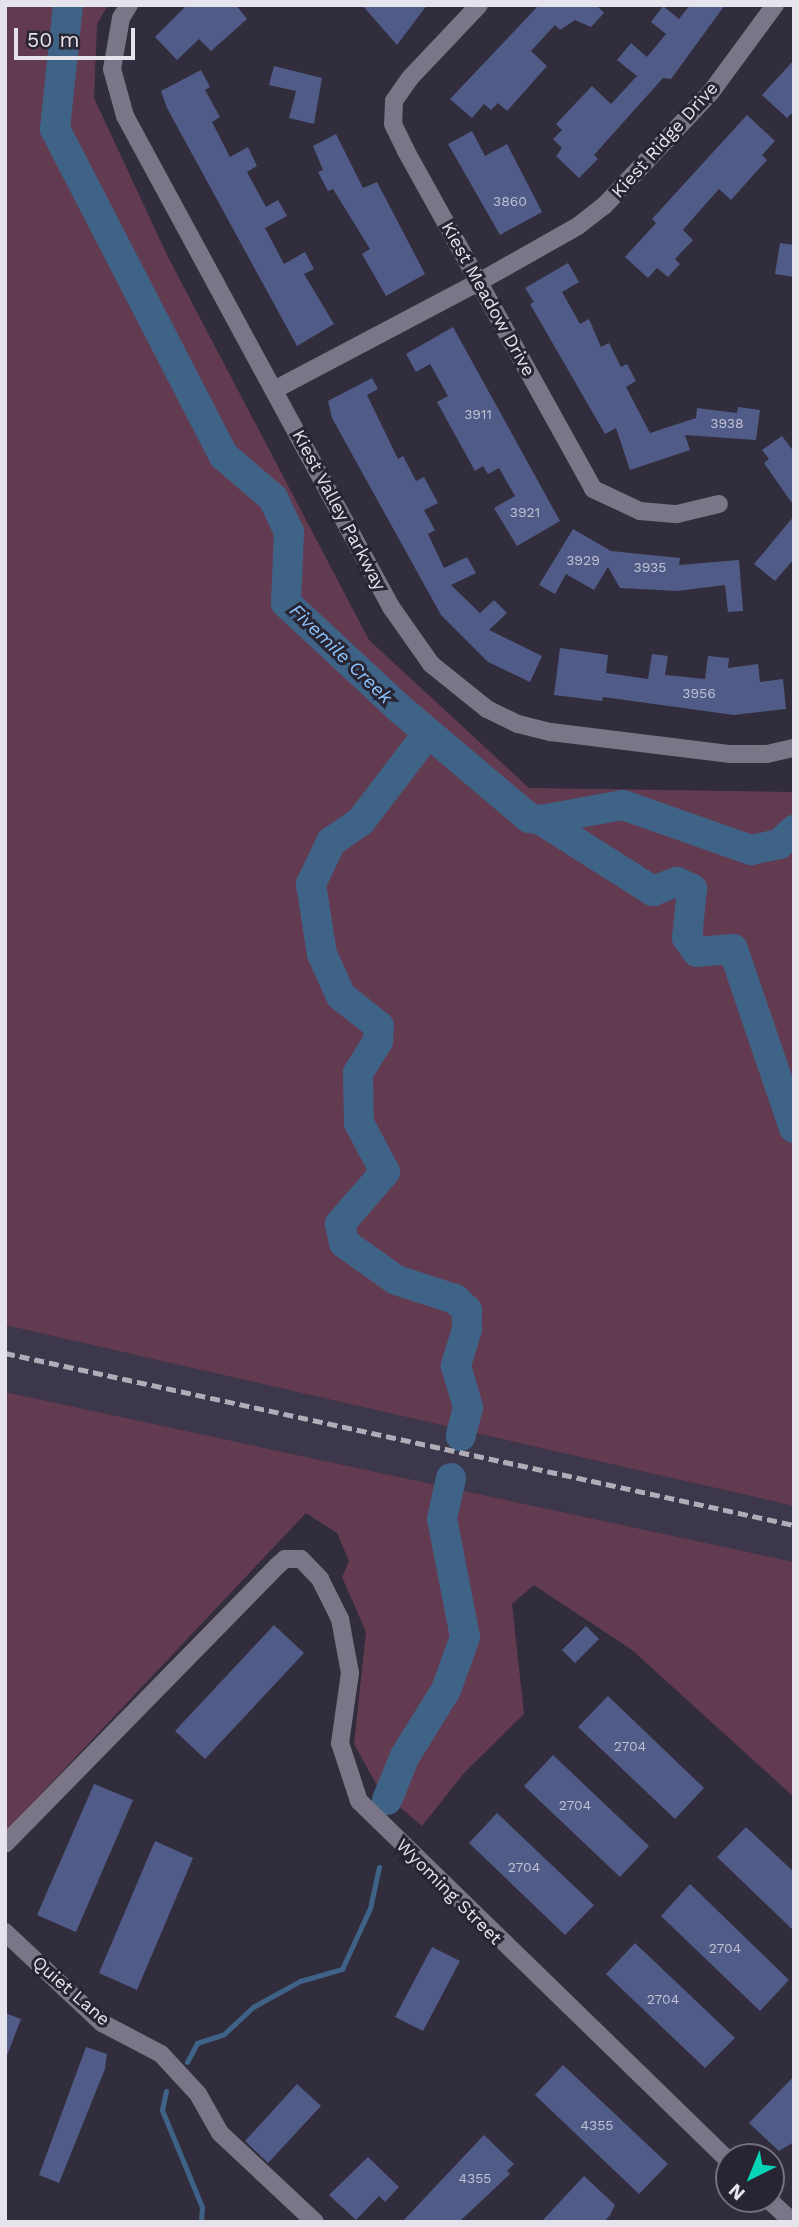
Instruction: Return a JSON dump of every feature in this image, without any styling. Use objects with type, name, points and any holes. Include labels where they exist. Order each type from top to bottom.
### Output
[{"type":"street","name":"Kiest Valley Parkway","points":[[129,5],[114,44],[115,90],[410,639],[457,689],[518,724],[551,732],[730,754],[767,754],[794,748]]},
{"type":"street","name":"Kiest Meadow Drive","points":[[479,5],[410,78],[394,100],[393,124],[593,489],[640,512],[677,514],[719,504]]},
{"type":"street","name":"Kiest Ridge Drive","points":[[274,390],[479,282],[578,226],[625,189],[711,92],[775,5]]},
{"type":"street","name":"Wyoming Street","points":[[5,1844],[277,1566],[285,1559],[301,1559],[320,1579],[340,1619],[350,1673],[340,1744],[359,1801],[715,2147]]},
{"type":"street","name":"Quiet Lane","points":[[5,1932],[102,2023],[162,2054],[198,2094],[220,2133],[315,2222]]},
{"type":"shaded area","points":[[5,5],[108,5],[97,24],[94,98],[168,257],[369,640],[529,788],[794,792],[794,1506],[5,1325]]},
{"type":"shaded area","points":[[5,1325],[794,1506],[794,1562],[5,1392]]},
{"type":"shaded area","points":[[5,1392],[794,1562],[794,1797],[632,1650],[534,1585],[512,1604],[524,1714],[464,1773],[422,1826],[379,1789],[354,1744],[366,1632],[342,1577],[349,1561],[337,1533],[306,1513],[5,1832]]},
{"type":"building","points":[[187,5],[236,5],[247,19],[211,51],[199,39],[177,60],[155,37]]},
{"type":"building","points":[[362,5],[427,5],[397,45]]},
{"type":"building","points":[[539,5],[596,5],[604,13],[591,27],[575,20],[560,30],[555,25],[531,51],[547,66],[507,111],[498,103],[491,110],[484,104],[472,118],[450,99]]},
{"type":"building","points":[[690,5],[725,5],[671,79],[663,78],[594,155],[598,159],[579,178],[556,156],[562,148],[553,139],[562,130],[556,124],[592,86],[611,104],[637,76],[617,60],[631,43],[647,57],[666,34],[651,22],[663,6],[679,19]]},
{"type":"building","points":[[794,60],[794,111],[787,118],[762,95]]},
{"type":"building","points":[[274,66],[322,78],[314,124],[289,118],[296,91],[269,85]]},
{"type":"building","points":[[201,70],[210,87],[205,90],[220,117],[212,122],[230,157],[248,147],[257,166],[247,172],[266,207],[278,200],[287,216],[265,228],[284,264],[305,252],[314,269],[304,274],[334,324],[297,346],[167,108],[161,91]]},
{"type":"building","points":[[747,115],[775,141],[762,155],[767,160],[731,200],[719,189],[683,230],[693,240],[675,259],[680,264],[668,277],[657,268],[648,278],[625,257],[656,223],[652,219]]},
{"type":"building","points":[[472,131],[485,156],[507,144],[542,212],[500,235],[448,144]]},
{"type":"building","points":[[336,134],[363,188],[377,182],[425,274],[386,296],[362,254],[370,249],[333,189],[328,191],[318,172],[323,170],[313,146]]},
{"type":"building","points":[[780,243],[794,245],[794,277],[775,274]]},
{"type":"building","points":[[568,263],[579,282],[562,292],[580,324],[589,319],[601,347],[609,343],[621,367],[627,364],[636,381],[626,387],[650,433],[696,418],[697,408],[737,413],[738,407],[760,410],[756,440],[685,435],[690,450],[630,470],[616,428],[605,434],[530,304],[534,302],[525,288]]},
{"type":"building","points":[[453,327],[560,521],[517,546],[494,508],[515,496],[499,468],[488,474],[483,466],[475,471],[437,402],[448,396],[430,364],[416,372],[406,354]]},
{"type":"building","points":[[372,378],[378,389],[367,395],[398,459],[403,456],[416,481],[424,477],[438,503],[424,510],[435,530],[428,534],[444,568],[467,557],[476,573],[451,585],[480,613],[494,600],[507,613],[489,630],[542,656],[530,682],[488,662],[441,615],[332,418],[328,401]]},
{"type":"building","points":[[782,436],[794,452],[794,506],[764,463],[769,459],[762,450]]},
{"type":"building","points":[[794,516],[794,559],[775,581],[754,564]]},
{"type":"building","points":[[573,529],[611,551],[680,558],[679,565],[739,560],[743,611],[728,612],[725,585],[677,591],[620,588],[608,567],[594,590],[566,574],[555,594],[539,585]]},
{"type":"building","points":[[560,648],[608,655],[606,673],[648,679],[652,654],[668,656],[665,675],[705,679],[708,656],[729,658],[728,668],[758,664],[760,682],[783,679],[786,709],[734,715],[603,697],[602,701],[554,695]]},
{"type":"building","points":[[274,1625],[304,1653],[205,1759],[175,1731]]},
{"type":"building","points":[[586,1626],[599,1639],[575,1663],[562,1650]]},
{"type":"building","points":[[608,1696],[704,1788],[675,1819],[578,1727]]},
{"type":"building","points":[[553,1755],[649,1846],[620,1877],[524,1786]]},
{"type":"building","points":[[94,1784],[133,1800],[76,1932],[37,1915]]},
{"type":"building","points":[[497,1813],[594,1905],[565,1935],[469,1843]]},
{"type":"building","points":[[746,1827],[794,1872],[794,1931],[717,1857]]},
{"type":"building","points":[[155,1841],[193,1858],[137,1990],[99,1973]]},
{"type":"building","points":[[690,1884],[789,1980],[760,2011],[661,1916]]},
{"type":"building","points":[[635,1943],[735,2038],[705,2068],[606,1974]]},
{"type":"building","points":[[432,1947],[460,1961],[423,2031],[395,2017]]},
{"type":"building","points":[[5,2013],[21,2019],[6,2058],[5,2058]]},
{"type":"building","points":[[86,2047],[107,2054],[105,2069],[59,2183],[39,2175]]},
{"type":"building","points":[[563,2065],[668,2164],[639,2194],[535,2095]]},
{"type":"building","points":[[794,2076],[794,2142],[785,2147],[785,2143],[770,2143],[749,2123]]},
{"type":"building","points":[[297,2084],[321,2106],[268,2163],[245,2141]]},
{"type":"building","points":[[484,2135],[514,2164],[507,2171],[510,2174],[459,2222],[402,2222]]},
{"type":"building","points":[[368,2157],[399,2187],[385,2202],[379,2196],[356,2220],[329,2195]]},
{"type":"building","points":[[584,2176],[615,2205],[604,2222],[541,2222]]},
{"type":"waterway","name":"Fivemile Creek","points":[[68,5],[55,129],[224,456],[273,498],[289,532],[286,603],[399,708],[529,818],[541,820],[623,805],[751,850],[779,844],[794,830]]},
{"type":"waterway","points":[[428,733],[361,821],[331,842],[311,884],[322,954],[341,996],[379,1026],[378,1041],[358,1073],[359,1123],[385,1172],[340,1224],[344,1243],[396,1280],[455,1299],[467,1310],[467,1329],[456,1366],[468,1407],[461,1436]]},
{"type":"waterway","points":[[541,820],[653,891],[677,882],[692,889],[687,938],[697,952],[733,949],[794,1128]]},
{"type":"waterway","points":[[387,1800],[405,1756],[446,1690],[465,1637],[442,1519],[451,1478]]},
{"type":"waterway","points":[[187,2062],[197,2043],[224,2034],[253,2007],[300,1981],[342,1969],[370,1908],[379,1867]]},
{"type":"waterway","points":[[166,2091],[162,2110],[202,2207],[201,2222]]},
{"type":"railway","points":[[5,1353],[794,1525]]}]
